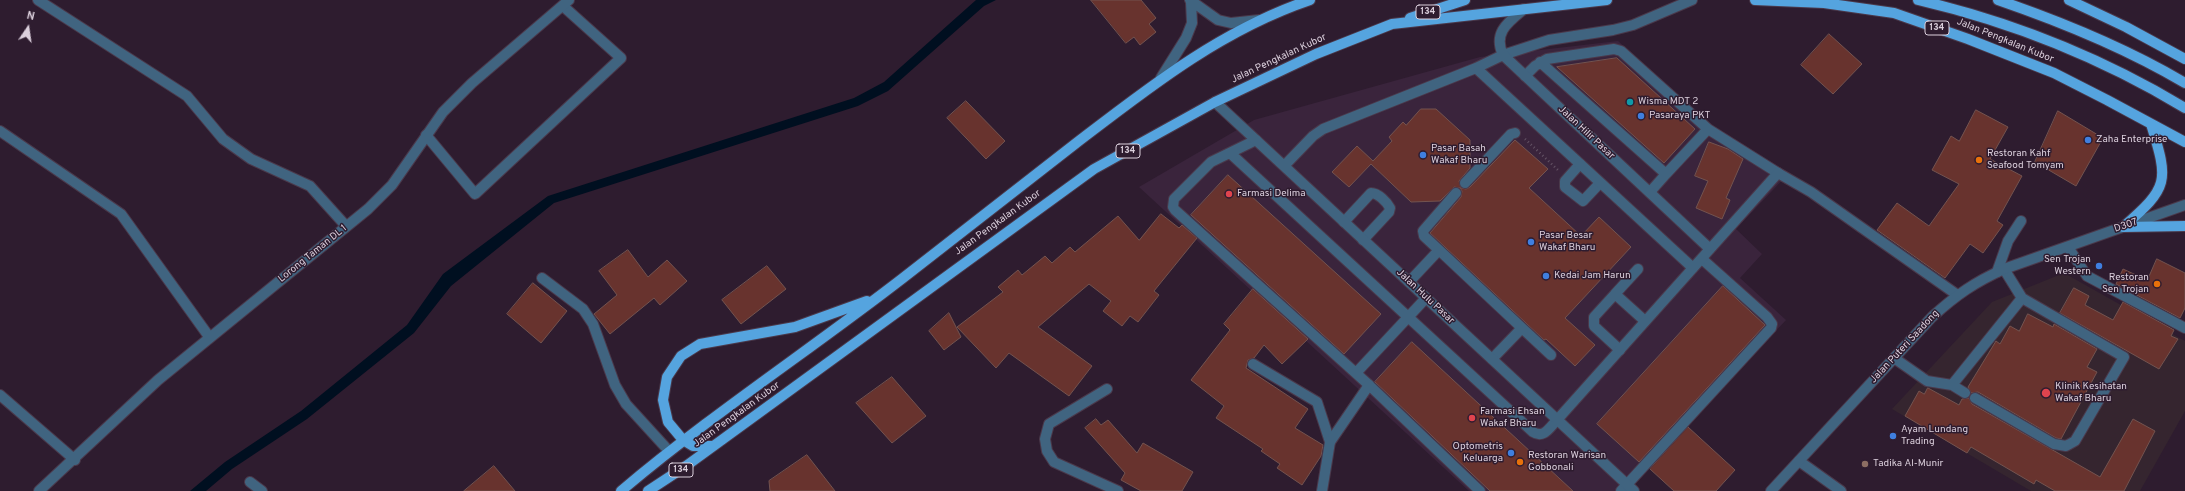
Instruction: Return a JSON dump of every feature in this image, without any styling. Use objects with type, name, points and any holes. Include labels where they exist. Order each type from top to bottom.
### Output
[{"type":"main road","name":"Jalan Pengkalan Kubor","points":[[620,491],[668,450],[877,298],[1161,78],[1229,36],[1262,20],[1310,0]]},
{"type":"main road","name":"Jalan Pengkalan Kubor","points":[[648,491],[714,446],[1094,169],[1215,102],[1316,54],[1392,24],[1465,0]]},
{"type":"main road","name":"Jalan Pengkalan Kubor","points":[[1392,24],[1607,0]]},
{"type":"main road","name":"Jalan Pengkalan Kubor","points":[[1755,0],[1822,2],[1894,12],[1968,39],[2054,74],[2185,142]]},
{"type":"main road","name":"Jalan Pengkalan Kubor","points":[[1918,0],[1986,18],[2073,50],[2124,74],[2185,108]]},
{"type":"main road","points":[[1998,0],[2088,34],[2134,55],[2185,83]]},
{"type":"main road","points":[[2073,1],[2185,59]]},
{"type":"main road","points":[[2122,227],[2150,203],[2162,183],[2162,160],[2151,124]]},
{"type":"main road","points":[[2122,227],[2185,226]]},
{"type":"main road","points":[[714,446],[692,446],[683,440],[668,422],[663,400],[667,377],[680,356],[700,344],[795,327],[877,298]]},
{"type":"street","points":[[38,0],[187,96],[223,139],[251,159],[310,186],[346,226]]},
{"type":"street","points":[[1284,166],[1313,136],[1323,129],[1476,68],[1503,55],[1549,40],[1613,30],[1634,25],[1692,0]]},
{"type":"street","points":[[1190,1],[1218,20],[1231,23],[1262,20]]},
{"type":"street","points":[[1161,78],[1186,38],[1192,23],[1190,1]]},
{"type":"street","points":[[426,135],[475,194],[621,58],[562,2]]},
{"type":"street","name":"Lorong Taman DL 1","points":[[39,491],[74,460],[158,380],[368,209],[392,184],[443,112],[472,83],[562,2]]},
{"type":"street","points":[[1503,55],[1499,40],[1500,32],[1505,25],[1524,9]]},
{"type":"street","points":[[1525,76],[1540,62],[1547,59],[1614,49],[1621,51],[1708,129],[1811,192],[1956,294]]},
{"type":"street","name":"Jalan Hilir Pasar","points":[[1503,55],[1710,249]]},
{"type":"street","points":[[1540,62],[1666,174]]},
{"type":"street","points":[[1476,68],[1693,268]]},
{"type":"street","name":"Jalan Hulu Pasar","points":[[1215,102],[1557,420],[1627,489]]},
{"type":"street","points":[[1650,192],[1708,129]]},
{"type":"street","points":[[0,131],[121,214],[210,338]]},
{"type":"street","points":[[1465,183],[1511,134],[1515,133]]},
{"type":"street","points":[[1256,140],[1211,162],[1177,196],[1173,203],[1175,210],[1356,373],[1480,491]]},
{"type":"street","points":[[1230,153],[1533,432],[1540,435],[1544,434],[1557,420],[1778,173]]},
{"type":"street","points":[[1580,164],[1567,178],[1564,185],[1581,200],[1586,199],[1600,183]]},
{"type":"street","points":[[1344,222],[1371,193],[1377,194],[1388,204],[1390,208],[1389,212],[1363,240]]},
{"type":"street","points":[[1456,193],[1425,226],[1423,231],[1424,236],[1551,355]]},
{"type":"street","name":"D307","points":[[2068,247],[2185,205]]},
{"type":"street","points":[[1975,398],[2054,444],[2066,446],[2075,441],[2124,357],[2022,298],[2000,271],[2008,241],[2021,221]]},
{"type":"street","points":[[2068,247],[2087,276],[2185,328]]},
{"type":"street","name":"Jalan Puteri Saadong","points":[[1772,491],[1894,358],[1956,294],[1980,279],[2068,247]]},
{"type":"street","points":[[1409,282],[1439,250]]},
{"type":"street","points":[[1627,489],[1771,328],[1772,324],[1767,317],[1702,259]]},
{"type":"street","points":[[1620,350],[1592,324],[1594,317],[1638,269]]},
{"type":"street","points":[[542,278],[583,309],[593,324],[615,385],[626,404],[668,450]]},
{"type":"street","points":[[1615,294],[1646,321]]},
{"type":"street","points":[[1356,373],[1426,298]]},
{"type":"street","points":[[1952,385],[2022,298]]},
{"type":"street","points":[[1492,359],[1522,328]]},
{"type":"street","points":[[1894,358],[1927,381],[1952,385],[1965,392]]},
{"type":"street","points":[[1253,364],[1317,402],[1330,442]]},
{"type":"street","points":[[1322,491],[1330,442],[1369,385]]},
{"type":"street","points":[[1108,389],[1049,424],[1045,439],[1047,451],[1054,462],[1118,491]]},
{"type":"street","points":[[0,395],[74,460]]},
{"type":"street","points":[[1798,462],[1841,491]]},
{"type":"street","points":[[250,482],[262,491]]},
{"type":"path","points":[[1515,133],[1518,134],[1567,178]]},
{"type":"shaded area","name":"Pasar Besar Wakaf Bharu","points":[[1618,41],[1709,123],[1789,173],[1736,229],[1762,254],[1740,278],[1786,320],[1627,491],[1469,491],[1139,187],[1254,120],[1480,57]]},
{"type":"shaded area","name":"Klinik Kesihatan Wakaf Bharu","points":[[2064,273],[2185,341],[2185,411],[2140,491],[2031,491],[1892,409],[1992,302]]},
{"type":"water","points":[[976,0],[996,0],[984,6],[888,91],[858,106],[554,203],[451,286],[414,333],[307,419],[232,469],[206,491],[190,491],[225,462],[301,411],[407,325],[443,274],[548,196],[854,98],[884,82]]},
{"type":"building","points":[[1091,0],[1141,0],[1156,18],[1149,24],[1156,32],[1140,45],[1134,37],[1126,43]]},
{"type":"building","points":[[1829,34],[1862,64],[1833,94],[1801,65]]},
{"type":"building","name":"Wisma MDT 2","points":[[1617,58],[1695,129],[1664,163],[1557,67]]},
{"type":"building","points":[[966,101],[1005,141],[986,159],[947,118]]},
{"type":"building","name":"Pasar Besar Wakaf Bharu","points":[[1421,109],[1436,109],[1470,140],[1470,168],[1459,181],[1461,188],[1466,189],[1470,187],[1515,140],[1548,169],[1529,188],[1581,236],[1599,217],[1631,247],[1565,318],[1595,345],[1575,366],[1546,339],[1544,340],[1430,233],[1461,197],[1462,191],[1460,188],[1454,187],[1440,201],[1411,202],[1371,164],[1349,187],[1332,172],[1357,146],[1373,161],[1392,141],[1389,137],[1403,122],[1406,125]]},
{"type":"building","points":[[1976,110],[2008,127],[1990,159],[2022,176],[1997,221],[2003,225],[1983,253],[1970,244],[1945,278],[1877,230],[1897,203],[1929,226],[1959,184],[1932,170],[1951,136],[1959,141]]},
{"type":"building","points":[[2058,111],[2103,138],[2076,186],[2035,162]]},
{"type":"building","points":[[1709,142],[1728,149],[1743,159],[1726,198],[1730,200],[1722,219],[1696,208],[1708,181],[1695,176]]},
{"type":"building","points":[[1228,175],[1381,314],[1344,354],[1191,215]]},
{"type":"building","points":[[1161,214],[1179,228],[1182,225],[1197,238],[1154,291],[1159,295],[1138,322],[1130,316],[1122,326],[1103,311],[1111,301],[1089,284],[1038,327],[1092,366],[1069,396],[1009,353],[996,368],[957,327],[1003,292],[998,287],[1018,270],[1022,275],[1045,256],[1052,263],[1070,247],[1075,252],[1118,216],[1139,240]]},
{"type":"building","points":[[628,250],[648,277],[667,260],[687,281],[660,305],[654,298],[610,334],[594,314],[617,295],[599,271]]},
{"type":"building","points":[[2157,259],[2185,273],[2185,308],[2180,318],[2116,284],[2123,269],[2147,280]]},
{"type":"building","points":[[767,266],[786,289],[741,324],[722,300]]},
{"type":"building","points":[[533,283],[567,311],[541,343],[507,314]]},
{"type":"building","points":[[1723,286],[1765,325],[1639,462],[1597,424]]},
{"type":"building","points":[[2074,288],[2089,296],[2085,305],[2113,320],[2123,302],[2174,330],[2171,336],[2178,339],[2159,369],[2060,313]]},
{"type":"building","points":[[1253,289],[1308,339],[1282,364],[1264,345],[1254,358],[1248,360],[1246,368],[1308,409],[1295,428],[1323,445],[1321,456],[1302,485],[1277,468],[1280,464],[1261,451],[1263,449],[1216,418],[1224,406],[1191,380],[1230,330],[1224,324]]},
{"type":"building","points":[[949,313],[961,337],[944,350],[929,331]]},
{"type":"building","points":[[2028,314],[2053,327],[2054,324],[2097,349],[2087,367],[2097,372],[2061,439],[2056,438],[1978,392],[1971,393],[1968,387],[1996,341],[2000,344],[2010,326],[2019,331]]},
{"type":"building","points":[[1412,342],[1573,491],[1490,491],[1375,382]]},
{"type":"building","points":[[892,377],[926,416],[892,443],[856,403]]},
{"type":"building","points":[[1928,388],[1959,405],[1962,399],[1969,398],[1972,404],[2100,477],[2133,419],[2155,431],[2124,491],[2055,491],[2036,480],[2034,484],[1971,447],[1967,453],[1905,416],[1919,391],[1924,394]]},
{"type":"building","points":[[1096,419],[1101,425],[1108,420],[1137,453],[1143,443],[1193,472],[1182,491],[1141,491],[1121,480],[1125,473],[1085,428]]},
{"type":"building","points":[[1688,427],[1735,470],[1716,491],[1674,491],[1650,469]]},
{"type":"building","points":[[807,455],[835,491],[770,491],[769,481]]},
{"type":"building","points":[[494,466],[515,491],[464,491]]},
{"type":"place","name":"Wisma MDT 2","points":[[1630,102]]},
{"type":"place","name":"Pasaraya PKT","points":[[1641,116]]},
{"type":"place","name":"Zaha Enterprise","points":[[2088,140]]},
{"type":"place","name":"Pasar Basah Wakaf Bharu","points":[[1423,155]]},
{"type":"place","name":"Restoran Kahf Seafood Tomyam","points":[[1979,160]]},
{"type":"place","name":"Farmasi Delima","points":[[1229,194]]},
{"type":"place","name":"Pasar Besar Wakaf Bharu","points":[[1531,242]]},
{"type":"place","name":"Sen Trojan Western","points":[[2099,266]]},
{"type":"place","name":"Kedai Jam Harun","points":[[1546,276]]},
{"type":"place","name":"Restoran Sen Trojan","points":[[2157,284]]},
{"type":"place","name":"Klinik Kesihatan Wakaf Bharu","points":[[2046,393]]},
{"type":"place","name":"Farmasi Ehsan Wakaf Bharu","points":[[1472,418]]},
{"type":"place","name":"Ayam Lundang Trading","points":[[1893,436]]},
{"type":"place","name":"Optometris Keluarga","points":[[1511,453]]},
{"type":"place","name":"Restoran Warisan Gobbonali","points":[[1520,462]]},
{"type":"place","name":"Tadika Al-Munir","points":[[1865,464]]}]
